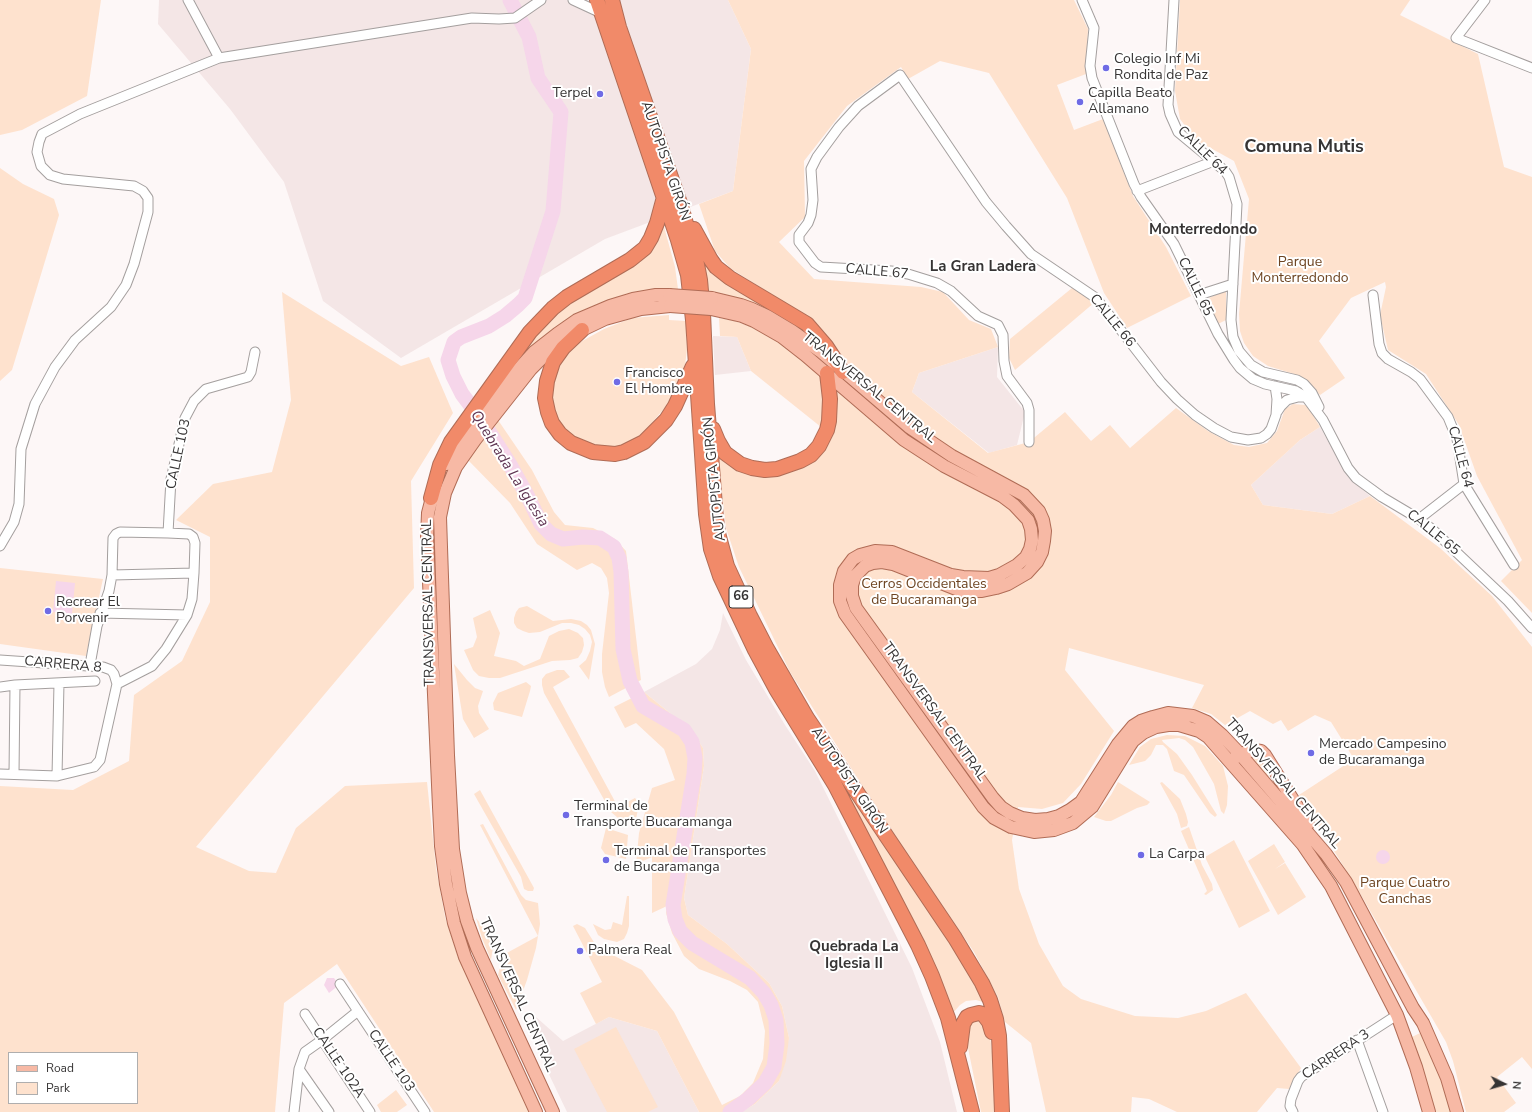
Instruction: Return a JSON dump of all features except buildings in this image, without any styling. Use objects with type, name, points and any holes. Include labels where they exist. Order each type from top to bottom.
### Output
[{"type":"highway","name":"AUTOPISTA GIRÓN","points":[[612,0],[622,34],[681,206],[695,253],[700,280],[703,313],[707,404],[718,533],[728,566],[735,584],[766,647],[814,728],[975,970],[990,1000],[996,1019],[1001,1057],[1002,1112]]},
{"type":"highway","name":"AUTOPISTA GIRÓN","points":[[599,6],[664,197],[688,275],[706,514],[711,549],[720,576],[755,650],[776,689],[838,791],[918,945],[941,997],[950,1025],[972,1112]]},
{"type":"highway","points":[[431,498],[440,465],[451,442],[469,432],[488,408],[530,332],[553,308],[580,289],[637,256],[645,248],[657,223],[664,197]]},
{"type":"highway","points":[[681,206],[716,267],[730,278],[807,324],[826,346],[843,372]]},
{"type":"highway","points":[[582,330],[563,348],[553,362],[546,381],[546,398],[550,418],[560,434],[571,443],[593,452],[615,454],[624,452],[644,442],[666,420],[675,406],[695,362]]},
{"type":"highway","points":[[707,404],[718,441],[725,453],[740,464],[752,468],[765,470],[784,467],[800,462],[810,455],[824,439],[830,421],[831,409],[827,373]]},
{"type":"highway","points":[[959,1060],[963,1024],[967,1017],[975,1013],[983,1014],[986,1017],[1001,1057]]},
{"type":"main road","name":"TRANSVERSAL CENTRAL","points":[[553,1112],[472,934],[460,893],[454,862],[448,748],[440,517],[450,478],[456,467],[469,432],[529,357],[568,326],[599,310],[633,299],[741,305],[774,320],[806,340],[909,427],[938,447],[1024,495],[1039,511],[1043,520],[1045,531],[1043,547],[1037,562],[1027,573],[1008,584],[996,588],[968,591],[956,590],[892,564],[882,562],[873,563],[865,566],[855,576],[852,585],[852,596],[856,608],[993,798],[1010,813],[1022,818],[1035,820],[1048,819],[1059,816],[1070,810],[1081,802],[1104,778],[1128,747],[1148,730],[1168,725],[1188,727],[1199,731],[1208,737],[1303,845],[1340,902],[1397,1015],[1416,1067],[1429,1112]]},
{"type":"main road","name":"TRANSVERSAL CENTRAL","points":[[488,408],[538,361],[555,347],[582,330],[605,319],[628,312],[658,307],[669,301]]},
{"type":"main road","name":"TRANSVERSAL CENTRAL","points":[[711,303],[766,328],[793,346],[827,373],[904,440],[944,466],[1002,496],[1014,505],[1028,520],[1032,540],[1030,549],[1026,556],[1009,571],[989,578],[963,577],[892,552],[875,551],[860,555],[853,559],[848,565],[841,579],[839,592],[840,602],[845,614],[983,807],[994,818],[1002,823],[1022,831],[1034,832],[1054,830],[1064,827],[1092,807],[1118,744],[1133,726],[1142,721],[1168,713],[1193,716],[1207,722],[1240,754],[1326,854],[1354,896],[1413,1008],[1423,1023],[1447,1078],[1457,1112]]},
{"type":"main road","name":"TRANSVERSAL CENTRAL","points":[[431,498],[427,519],[427,537],[441,846],[446,884],[454,923],[465,957],[536,1112]]},
{"type":"main road","points":[[1231,762],[1240,754],[1254,750],[1261,751],[1265,754],[1326,854]]},
{"type":"street","points":[[188,0],[219,58]]},
{"type":"street","points":[[573,0],[599,6]]},
{"type":"street","name":"CALLE 65","points":[[1082,0],[1094,28],[1090,66],[1092,78],[1138,191],[1174,244],[1218,334],[1234,360],[1247,375],[1259,382],[1299,392],[1306,397],[1323,420],[1352,475],[1366,486],[1419,519],[1432,529],[1508,601],[1532,628]]},
{"type":"street","name":"CALLE 64","points":[[1174,0],[1169,110],[1178,132],[1225,171],[1229,177],[1237,204],[1231,326]]},
{"type":"street","points":[[1485,0],[1456,38],[1532,68]]},
{"type":"street","points":[[0,546],[14,522],[19,504],[21,449],[35,404],[55,367],[75,340],[111,307],[126,285],[134,264],[148,212],[148,198],[143,191],[134,186],[63,179],[50,175],[41,166],[37,152],[42,134],[80,114],[219,58],[472,18],[515,18],[539,2]]},
{"type":"street","name":"CALLE 66","points":[[799,237],[808,224],[811,215],[813,200],[811,169],[816,157],[839,127],[858,106],[900,75],[986,202],[1026,249],[1035,257],[1096,298],[1160,382],[1186,407],[1219,431],[1231,437],[1248,440],[1261,438],[1267,434],[1271,429],[1276,415]]},
{"type":"street","points":[[1138,191],[1214,161]]},
{"type":"street","name":"CALLE 67","points":[[799,237],[799,242],[815,263],[821,267],[891,271],[929,280],[951,291],[978,316],[998,325],[1003,335],[1004,361],[1007,377],[1027,403],[1029,410],[1028,442]]},
{"type":"street","points":[[1199,295],[1233,284]]},
{"type":"street","name":"CALLE 64","points":[[1372,295],[1379,344],[1382,353],[1388,359],[1420,379],[1448,417],[1457,440],[1464,484],[1514,565]]},
{"type":"street","points":[[1218,334],[1223,328],[1231,326]]},
{"type":"street","name":"CALLE 65","points":[[1231,326],[1233,337],[1239,351],[1246,361],[1263,372],[1297,380],[1307,387],[1318,404],[1323,420]]},
{"type":"street","name":"CALLE 103","points":[[168,533],[170,479],[185,418],[194,401],[206,389],[248,377],[251,372],[255,352]]},
{"type":"street","points":[[1276,415],[1281,406],[1286,388],[1285,381],[1281,377]]},
{"type":"street","points":[[1275,386],[1277,399],[1276,415]]},
{"type":"street","points":[[1281,406],[1292,398],[1306,397]]},
{"type":"street","points":[[1419,519],[1464,484]]},
{"type":"street","points":[[0,774],[57,776],[91,768],[98,764],[117,684],[152,666],[166,649],[187,616],[192,599],[194,573],[195,543],[193,537],[189,534],[168,533],[120,532],[116,534],[113,538],[112,575],[109,591],[100,613],[90,665]]},
{"type":"street","points":[[112,575],[194,573]]},
{"type":"street","points":[[100,613],[187,616]]},
{"type":"street","name":"CARRERA 8","points":[[0,660],[90,665],[111,670],[117,684]]},
{"type":"street","points":[[0,687],[95,681]]},
{"type":"street","points":[[57,776],[59,683]]},
{"type":"street","points":[[14,774],[15,685]]},
{"type":"street","name":"CALLE 103","points":[[340,984],[425,1112]]},
{"type":"street","points":[[294,1112],[299,1070],[305,1052],[358,1011]]},
{"type":"street","name":"CALLE 102A","points":[[305,1014],[370,1112]]},
{"type":"street","name":"CARRERA 3","points":[[1292,1109],[1293,1091],[1298,1081],[1302,1077],[1397,1015]]},
{"type":"street","points":[[1357,1040],[1383,1112]]},
{"type":"street","points":[[299,1070],[329,1112]]},
{"type":"shaded area","points":[[159,0],[728,0],[751,49],[733,191],[605,239],[401,358],[323,301],[284,182],[230,109],[158,24]]},
{"type":"shaded area","points":[[713,336],[737,337],[751,371],[715,375]]},
{"type":"shaded area","points":[[998,347],[997,377],[1025,412],[1017,445],[989,453],[912,392],[919,373]]},
{"type":"shaded area","points":[[1320,427],[1348,477],[1370,496],[1332,514],[1263,505],[1251,485],[1300,440]]},
{"type":"shaded area","points":[[56,581],[75,583],[72,614],[53,612]]},
{"type":"shaded area","points":[[723,613],[746,660],[815,771],[912,968],[940,1042],[957,1112],[741,1112],[755,1104],[779,1081],[789,1038],[782,1006],[769,983],[727,944],[688,915],[684,898],[704,766],[703,748],[692,731],[644,692],[696,664],[712,649],[720,630]]},
{"type":"shaded area","points":[[1383,850],[1388,852],[1390,857],[1388,862],[1383,864],[1378,862],[1376,857],[1378,852]]},
{"type":"shaded area","points":[[327,978],[334,978],[339,985],[329,993],[324,985]]},
{"type":"shaded area","points":[[536,1017],[563,1041],[609,1017],[657,1031],[699,1112],[567,1112],[545,1066],[539,1044]]},
{"type":"green space","points":[[0,0],[101,0],[87,96],[22,130],[0,135]]},
{"type":"green space","name":"Cerros Occidentales de Bucaramanga","points":[[728,0],[1074,0],[1088,29],[1086,74],[1057,85],[1074,130],[1103,119],[1133,196],[1166,247],[1191,296],[1127,328],[1104,293],[1067,198],[989,73],[940,61],[908,79],[901,67],[847,106],[804,161],[805,217],[779,242],[814,279],[921,287],[943,292],[969,320],[991,329],[998,347],[919,373],[912,392],[988,453],[1029,442],[1065,412],[1091,441],[1110,425],[1130,448],[1176,408],[1208,431],[1234,445],[1249,447],[1267,443],[1277,431],[1285,409],[1293,404],[1305,405],[1309,408],[1320,427],[1300,440],[1251,485],[1263,505],[1332,514],[1370,496],[1440,548],[1492,596],[1532,647],[1532,1069],[1522,1057],[1497,1077],[1516,1103],[1504,1112],[1466,1112],[1453,1061],[1446,1042],[1354,883],[1299,795],[1354,759],[1331,722],[1315,715],[1288,731],[1281,720],[1273,724],[1250,711],[1225,725],[1211,714],[1192,708],[1204,685],[1069,648],[1065,670],[1114,731],[1081,784],[1063,803],[1042,809],[1018,807],[1012,840],[1019,889],[1039,944],[1063,986],[1081,999],[1135,1016],[1178,1018],[1206,1011],[1246,993],[1301,1068],[1289,1089],[1277,1088],[1257,1112],[1177,1112],[1149,1099],[1132,1097],[1131,1112],[1046,1112],[1031,1043],[1005,1022],[998,997],[974,952],[865,790],[790,672],[739,567],[726,528],[718,456],[739,470],[760,474],[825,447],[835,429],[837,411],[835,393],[850,366],[812,320],[730,268],[715,251],[699,204],[733,191],[751,49]]},
{"type":"green space","name":"Parque Monterredondo","points":[[1180,0],[1410,0],[1400,15],[1478,54],[1504,167],[1532,177],[1532,613],[1501,581],[1522,560],[1477,476],[1459,425],[1426,374],[1388,350],[1380,315],[1386,287],[1385,282],[1351,298],[1319,341],[1345,378],[1320,395],[1303,379],[1294,374],[1268,366],[1253,356],[1244,343],[1240,331],[1239,314],[1249,199],[1234,161],[1198,141],[1180,119],[1175,91]]},
{"type":"green space","points":[[0,168],[23,184],[54,199],[59,215],[12,370],[0,381]]},
{"type":"green space","points":[[663,223],[675,267],[678,289],[633,293],[488,402],[527,345],[564,305],[639,260]]},
{"type":"green space","points":[[704,263],[733,288],[787,317],[748,301],[709,291]]},
{"type":"green space","points":[[1072,288],[1095,302],[1015,370],[1009,358],[1010,339]]},
{"type":"green space","points":[[1226,290],[1226,320],[1218,324],[1207,299]]},
{"type":"green space","points":[[282,292],[401,366],[429,357],[453,413],[411,481],[414,588],[196,847],[249,871],[276,873],[296,828],[345,786],[427,782],[436,868],[445,917],[458,957],[530,1112],[434,1112],[337,964],[284,1003],[275,1112],[0,1112],[0,786],[73,790],[129,761],[134,695],[182,661],[210,602],[210,537],[176,520],[213,484],[272,472],[291,400]]},
{"type":"green space","points":[[669,315],[669,320],[686,321],[687,350],[685,365],[668,404],[639,438],[623,446],[595,446],[580,441],[567,432],[554,409],[552,393],[555,377],[561,361],[577,344],[604,329],[632,318]]},
{"type":"green space","points":[[719,318],[735,321],[749,326],[782,342],[820,375],[825,416],[821,427],[751,371],[737,337],[720,336]]},
{"type":"green space","points":[[498,420],[532,470],[554,512],[565,525],[593,528],[615,539],[626,551],[641,680],[609,697],[602,672],[602,654],[609,593],[607,578],[601,568],[592,563],[577,570],[537,544],[510,503],[468,460]]},
{"type":"green space","name":"Recrear El Porvenir","points":[[0,568],[103,579],[86,656],[0,644]]},
{"type":"green space","points":[[527,606],[553,621],[571,619],[581,621],[587,625],[591,630],[595,644],[589,680],[579,666],[586,660],[592,642],[590,635],[585,629],[579,625],[562,623],[540,632],[529,633],[523,631],[517,628],[514,623],[514,618],[519,608]]},
{"type":"green space","points":[[490,610],[500,633],[494,656],[516,661],[524,666],[540,659],[549,636],[559,631],[569,629],[578,633],[583,638],[584,645],[582,652],[578,658],[552,661],[500,678],[479,676],[473,670],[464,650],[473,647],[477,637],[473,618]]},
{"type":"green space","points":[[454,664],[475,688],[483,691],[478,706],[479,713],[489,729],[474,738],[463,719]]},
{"type":"green space","points":[[557,670],[564,670],[570,677],[553,687],[618,807],[635,798],[639,804],[636,819],[633,821],[618,818],[611,812],[544,693],[542,679],[546,674]]},
{"type":"green space","points":[[526,682],[531,686],[522,717],[494,710],[493,703],[498,693]]},
{"type":"green space","points":[[644,692],[692,731],[703,748],[704,766],[684,898],[688,915],[727,944],[769,983],[782,1006],[789,1038],[786,1061],[779,1081],[755,1104],[741,1112],[699,1112],[657,1031],[609,1017],[596,1024],[580,993],[602,982],[573,926],[577,924],[585,928],[597,947],[642,970],[674,1012],[722,1105],[740,1096],[753,1083],[763,1059],[765,1031],[758,1002],[747,990],[730,981],[699,969],[684,956],[672,933],[666,913],[667,906],[652,913],[652,857],[636,864],[639,833],[652,788],[675,780],[664,749],[636,723],[625,728],[614,707]]},
{"type":"green space","points":[[1167,735],[1185,736],[1205,746],[1223,766],[1228,786],[1227,805],[1224,814],[1221,811],[1214,784],[1193,747],[1185,740],[1179,738],[1162,740],[1177,754],[1192,775],[1217,815],[1215,817],[1210,813],[1184,775],[1174,771],[1167,749],[1163,745],[1156,745],[1151,755],[1145,761],[1129,765],[1140,747],[1151,739]]},
{"type":"green space","points":[[1249,756],[1262,756],[1267,764],[1269,779]]},
{"type":"green space","points":[[839,775],[943,930],[986,1003],[976,1000],[966,1001],[953,1013],[941,979],[923,938],[883,865]]},
{"type":"green space","points":[[1118,782],[1150,802],[1147,805],[1137,808],[1111,821],[1094,817],[1111,795]]},
{"type":"green space","points":[[1162,782],[1180,799],[1186,814],[1188,822],[1187,826],[1181,828],[1177,814],[1160,783]]},
{"type":"green space","points":[[480,790],[534,888],[533,891],[524,889],[521,877],[474,794]]},
{"type":"green space","points":[[483,824],[521,895],[526,900],[538,903],[540,924],[538,936],[480,825]]},
{"type":"green space","points":[[1189,827],[1202,865],[1212,884],[1213,890],[1206,895],[1204,894],[1207,891],[1181,831]]},
{"type":"green space","points":[[606,828],[628,835],[626,859],[605,854],[601,848]]},
{"type":"green space","points":[[1234,840],[1270,911],[1239,928],[1205,857]]},
{"type":"green space","points":[[1274,844],[1285,862],[1275,869],[1285,863],[1306,897],[1278,915],[1248,861]]},
{"type":"green space","points":[[627,896],[629,896],[629,926],[624,939],[617,942],[604,939],[598,935],[593,924],[605,930],[611,929],[613,922],[622,925]]},
{"type":"green space","points":[[476,918],[494,941],[491,960],[482,938]]},
{"type":"green space","points":[[538,936],[527,980],[516,1010],[498,975],[503,955]]},
{"type":"green space","points":[[979,1019],[984,1021],[990,1036],[996,1112],[981,1112],[967,1043],[969,1024],[973,1020]]},
{"type":"green space","points":[[616,1027],[658,1107],[648,1112],[607,1112],[574,1049]]},
{"type":"green space","points":[[1420,1033],[1441,1080],[1451,1112],[1436,1112],[1412,1037]]},
{"type":"green space","points":[[396,1090],[407,1105],[397,1112],[381,1112],[377,1105]]},
{"type":"waterway","name":"Quebrada La Iglesia","points":[[510,0],[529,37],[538,78],[561,112],[553,211],[525,298],[505,316],[489,326],[461,337],[454,342],[448,360],[453,376],[462,394],[483,422],[509,463],[541,524],[551,534],[563,539],[583,537],[600,538],[614,547],[619,558],[621,572],[623,649],[630,681],[643,706],[684,730],[692,742],[695,758],[694,774],[673,905],[675,919],[680,931],[692,943],[750,978],[764,993],[771,1005],[776,1020],[777,1044],[774,1067],[765,1083],[748,1099],[730,1112]]},
{"type":"place","name":"Colegio Inf Mi Rondita de Paz","points":[[1106,68]]},
{"type":"place","name":"Terpel","points":[[600,94]]},
{"type":"place","name":"Capilla Beato Allamano","points":[[1080,102]]},
{"type":"place","name":"Francisco El Hombre","points":[[617,382]]},
{"type":"place","name":"Recrear El Porvenir","points":[[48,611]]},
{"type":"place","name":"Mercado Campesino de Bucaramanga","points":[[1311,753]]},
{"type":"place","name":"Terminal de Transporte Bucaramanga","points":[[566,815]]},
{"type":"place","name":"La Carpa","points":[[1141,855]]},
{"type":"place","name":"Terminal de Transportes de Bucaramanga","points":[[606,860]]},
{"type":"place","name":"Palmera Real","points":[[580,951]]},
{"type":"district","name":"Comuna Mutis","points":[[1304,148]]},
{"type":"district","name":"Monterredondo","points":[[1203,230]]},
{"type":"district","name":"La Gran Ladera","points":[[983,267]]},
{"type":"district","name":"Quebrada La Iglesia II","points":[[854,956]]},
{"type":"park label","name":"Parque Cuatro Canchas","points":[[1405,892]]}]
